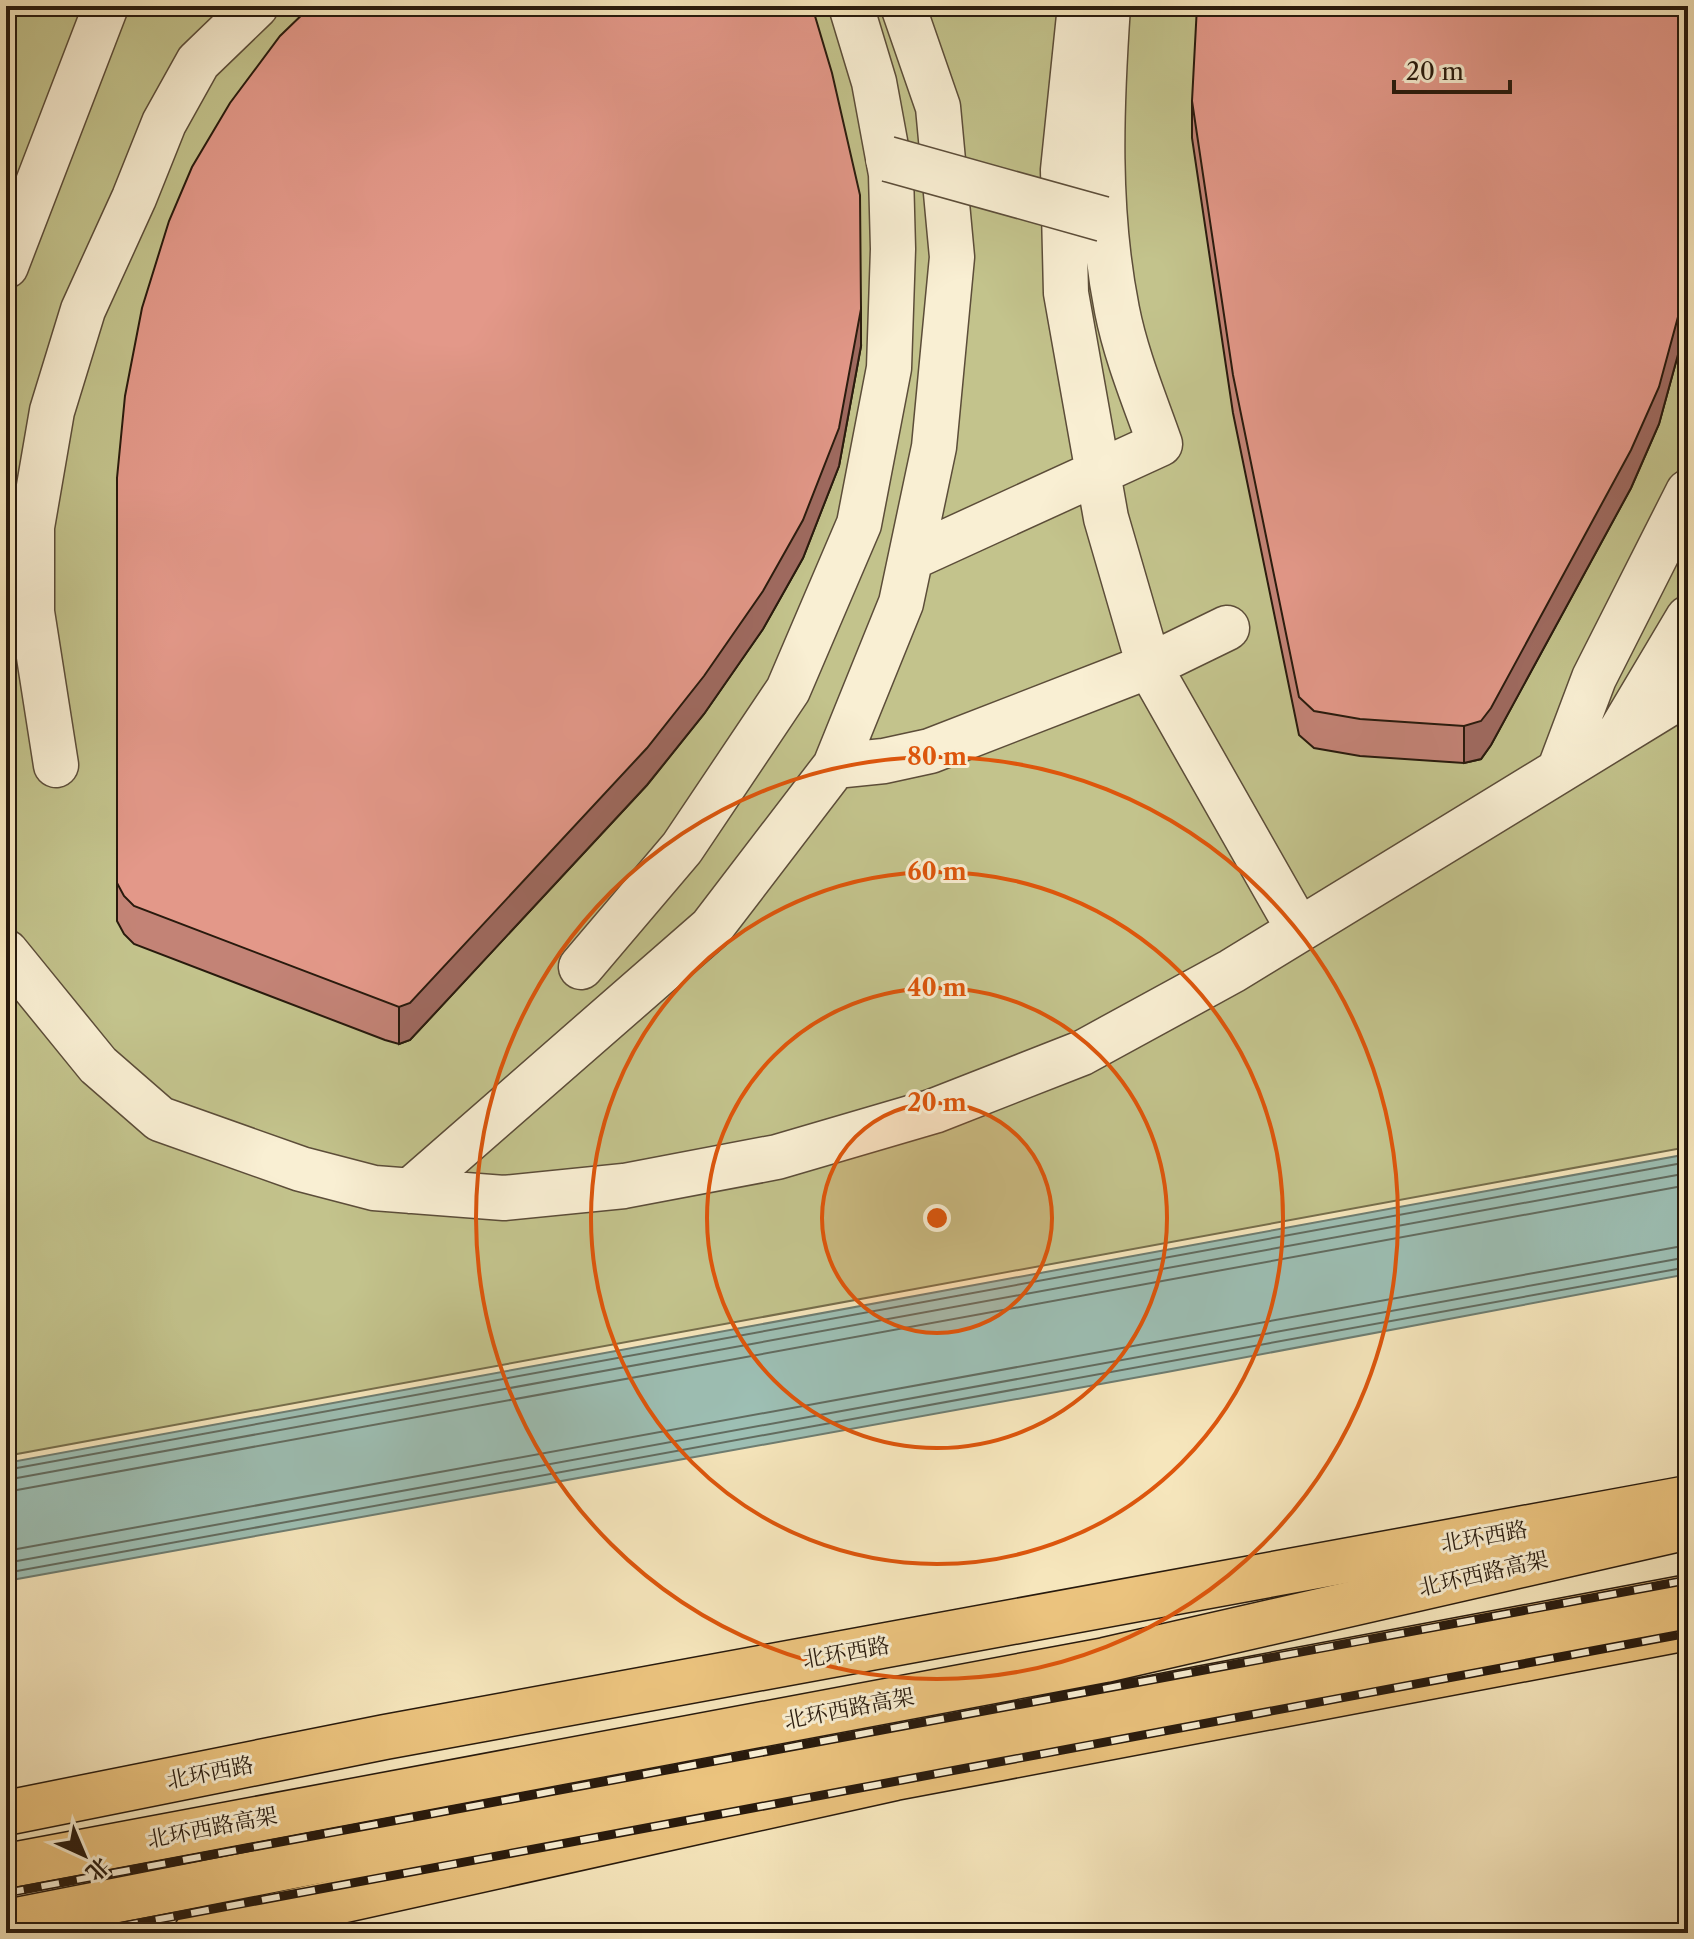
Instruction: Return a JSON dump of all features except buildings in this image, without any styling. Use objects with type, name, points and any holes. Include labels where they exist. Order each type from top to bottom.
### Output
[{"type":"main road","name":"北环西路","points":[[15,1811],[385,1737],[1688,1498]]},
{"type":"main road","name":"北环西路高架","points":[[6,1866],[1105,1660],[1688,1527]]},
{"type":"main road","points":[[6,1922],[1213,1686],[1688,1597]]},
{"type":"main road","points":[[196,1933],[895,1778],[1688,1628]]},
{"type":"street","points":[[6,266],[106,6]]},
{"type":"street","points":[[198,62],[210,6]]},
{"type":"street","points":[[56,765],[32,612],[32,527],[52,411],[83,310],[164,123],[198,62],[256,6]]},
{"type":"street","points":[[581,967],[682,848],[788,690],[859,524],[889,368],[893,249],[891,174],[874,82],[851,6]]},
{"type":"street","points":[[410,1191],[711,928],[835,766],[901,603],[934,447],[952,257],[938,107],[903,6]]},
{"type":"street","points":[[1080,6],[1063,170],[1066,293],[1106,518],[1149,666],[1299,930]]},
{"type":"street","points":[[911,558],[1160,444],[1117,313],[1103,219],[1108,6]]},
{"type":"street","points":[[888,159],[1103,219]]},
{"type":"street","points":[[1559,771],[1594,678],[1688,492]]},
{"type":"street","points":[[1619,735],[1688,618]]},
{"type":"street","points":[[835,766],[884,761],[930,751],[1149,666],[1227,628]]},
{"type":"street","points":[[6,952],[98,1065],[160,1119],[301,1169],[374,1188],[504,1198],[624,1186],[791,1153],[934,1111],[1082,1053],[1232,971],[1688,692]]},
{"type":"green space","points":[[6,6],[1688,6],[1688,1147],[6,1456]]},
{"type":"water","points":[[1688,1154],[1688,1274],[1167,1372],[6,1581],[6,1463]]},
{"type":"railway","points":[[6,1893],[1688,1580]]},
{"type":"railway","points":[[85,1933],[1688,1633]]}]
